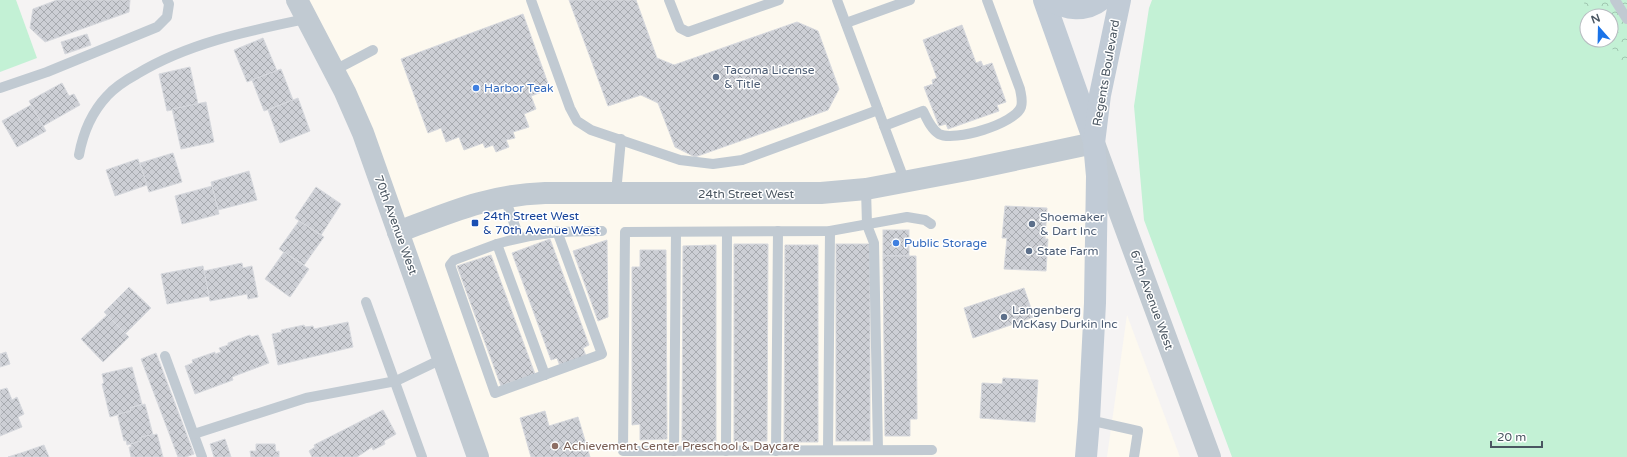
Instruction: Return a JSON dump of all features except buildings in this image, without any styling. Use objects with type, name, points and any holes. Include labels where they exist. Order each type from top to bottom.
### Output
[{"type":"main road","points":[[1044,0],[1094,143]]},
{"type":"main road","points":[[1050,0],[1064,7],[1074,9],[1087,8],[1101,0]]},
{"type":"main road","name":"Regents Boulevard","points":[[1086,457],[1095,280],[1097,176],[1094,143],[1100,94],[1120,0]]},
{"type":"street","name":"70th Avenue West","points":[[302,9],[334,71],[363,133],[478,457]]},
{"type":"street","name":"24th Street West","points":[[398,232],[464,206],[504,196],[546,193],[797,194],[866,189],[1094,143]]},
{"type":"street","name":"67th Avenue West","points":[[1094,143],[1210,457]]},
{"type":"lane","points":[[0,88],[47,72],[157,26],[167,17],[169,4],[167,0]]},
{"type":"lane","points":[[531,0],[570,108],[577,121],[591,130],[690,162],[713,164],[733,162],[878,110]]},
{"type":"lane","points":[[668,0],[680,28],[688,32],[779,0]]},
{"type":"lane","points":[[837,0],[905,182]]},
{"type":"lane","points":[[846,23],[910,0]]},
{"type":"lane","points":[[884,126],[923,111],[933,128],[940,134],[948,136],[971,133],[1011,118],[1021,107],[1022,101],[1020,89],[987,0]]},
{"type":"lane","points":[[1615,0],[1627,19]]},
{"type":"lane","points":[[79,155],[82,140],[89,121],[108,94],[124,81],[162,60],[302,9]]},
{"type":"lane","points":[[334,71],[373,50]]},
{"type":"lane","points":[[616,193],[621,139]]},
{"type":"lane","points":[[866,189],[867,225],[874,243],[878,450]]},
{"type":"lane","points":[[504,196],[519,237]]},
{"type":"lane","points":[[931,224],[925,220],[907,217],[830,231],[625,232],[623,451],[932,450]]},
{"type":"lane","points":[[557,231],[602,354],[495,393],[450,265],[454,260],[519,237],[557,231],[602,231]]},
{"type":"lane","points":[[828,450],[830,231]]},
{"type":"lane","points":[[674,451],[676,232]]},
{"type":"lane","points":[[726,451],[727,232]]},
{"type":"lane","points":[[776,450],[778,232]]},
{"type":"lane","points":[[496,244],[545,375]]},
{"type":"lane","points":[[366,302],[396,381],[422,457]]},
{"type":"lane","points":[[165,356],[202,457]]},
{"type":"lane","points":[[194,434],[306,398],[396,381],[444,358]]},
{"type":"lane","points":[[1089,420],[1138,431],[1134,457]]},
{"type":"shaded area","points":[[297,0],[1044,0],[1094,143],[1086,457],[478,457],[363,133]]},
{"type":"shaded area","points":[[1127,315],[1180,457],[1107,457]]},
{"type":"green space","points":[[0,0],[16,0],[37,58],[0,72]]},
{"type":"green space","points":[[1152,0],[1627,0],[1627,457],[1232,457],[1144,220],[1134,106],[1149,8]]},
{"type":"green space","points":[[1582,0],[1627,0],[1627,73],[1612,48],[1619,48],[1619,8],[1587,8]]},
{"type":"place","name":"Tacoma License & Title","points":[[716,77]]},
{"type":"place","name":"Harbor Teak","points":[[476,88]]},
{"type":"place","name":"24th Street West & 70th Avenue West","points":[[475,223]]},
{"type":"place","name":"Shoemaker & Dart Inc","points":[[1032,224]]},
{"type":"place","name":"Public Storage","points":[[896,243]]},
{"type":"place","name":"State Farm","points":[[1029,251]]},
{"type":"place","name":"Langenberg McKasy Durkin Inc","points":[[1004,317]]},
{"type":"place","name":"Achievement Center Preschool & Daycare","points":[[555,446]]}]
